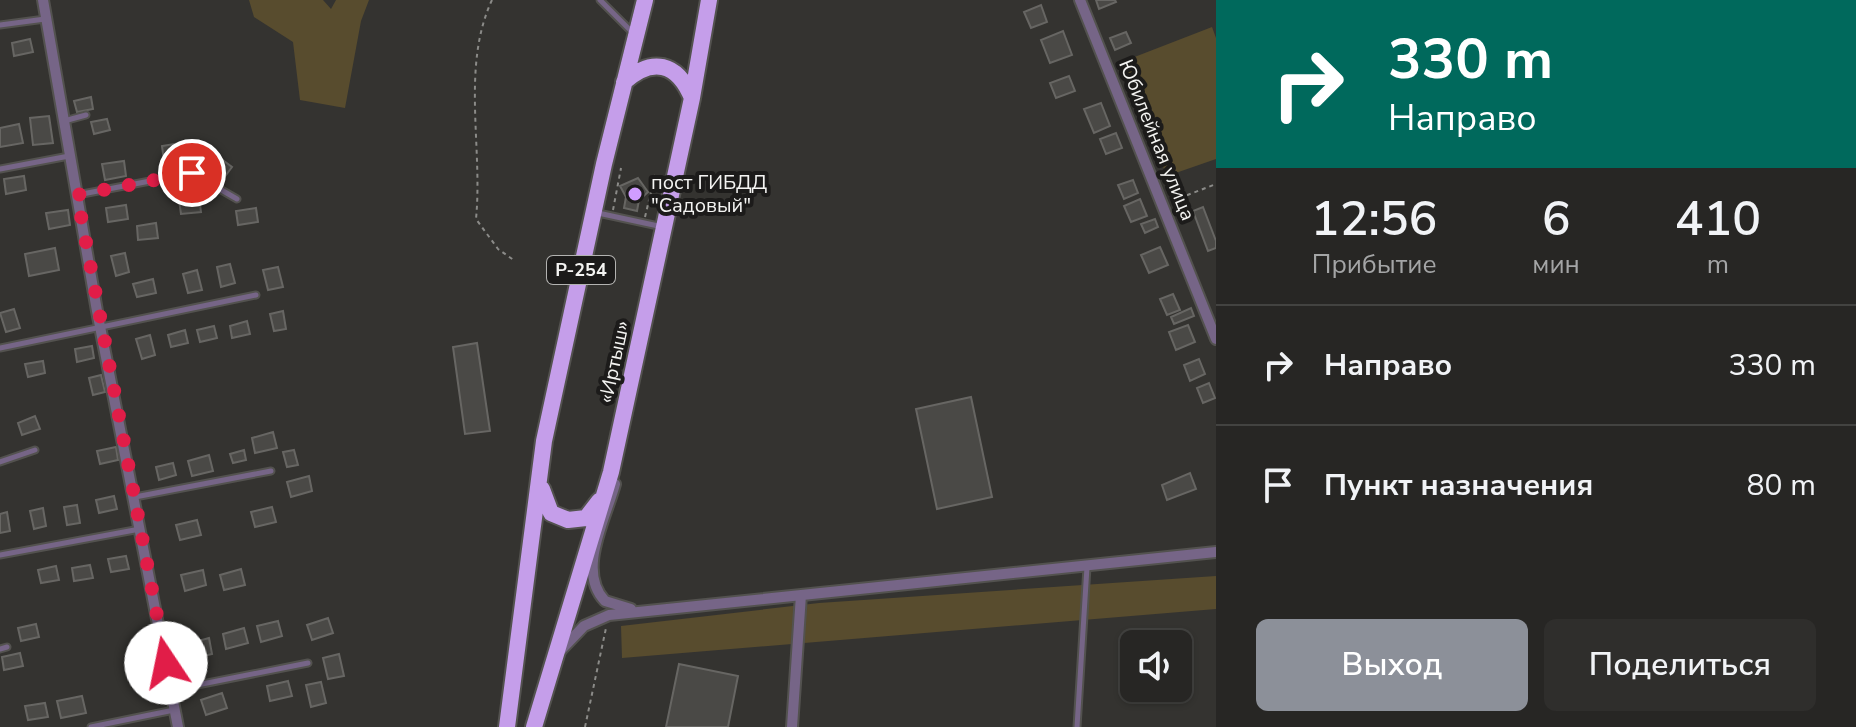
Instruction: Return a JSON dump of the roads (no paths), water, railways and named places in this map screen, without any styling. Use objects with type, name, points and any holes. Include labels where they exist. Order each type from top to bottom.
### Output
[{"type":"highway","name":"Р-254","points":[[507,727],[542,459],[593,212],[645,0]]},
{"type":"highway","name":"«Иртыш»","points":[[534,727],[611,472],[692,98],[709,0]]},
{"type":"highway","points":[[624,82],[637,70],[648,67],[669,69],[686,84],[692,98]]},
{"type":"highway","points":[[542,459],[545,504],[551,513],[568,520],[586,518],[593,511],[611,472]]},
{"type":"street","points":[[43,0],[100,325],[178,727]]},
{"type":"street","name":"Юбилейная улица","points":[[1080,0],[1216,339]]},
{"type":"street","points":[[630,387],[620,465],[593,559],[592,577],[605,601],[649,612]]},
{"type":"street","points":[[546,681],[556,659],[573,636],[584,626],[609,615],[1216,552]]},
{"type":"street","points":[[792,727],[801,595]]},
{"type":"lane","points":[[600,0],[635,37]]},
{"type":"lane","points":[[0,25],[46,18]]},
{"type":"lane","points":[[64,121],[86,115]]},
{"type":"lane","points":[[0,169],[70,156]]},
{"type":"lane","points":[[77,195],[192,173],[237,199]]},
{"type":"lane","points":[[593,212],[664,227]]},
{"type":"lane","points":[[0,348],[256,295]]},
{"type":"lane","points":[[0,462],[35,450]]},
{"type":"lane","points":[[135,497],[271,471]]},
{"type":"lane","points":[[0,555],[141,529]]},
{"type":"lane","points":[[1077,727],[1087,566]]},
{"type":"lane","points":[[0,649],[7,647]]},
{"type":"lane","points":[[171,690],[308,663]]},
{"type":"lane","points":[[91,727],[175,709]]},
{"type":"place","name":"пост ГИБДД \"Садовый\"","points":[[635,194]]}]
